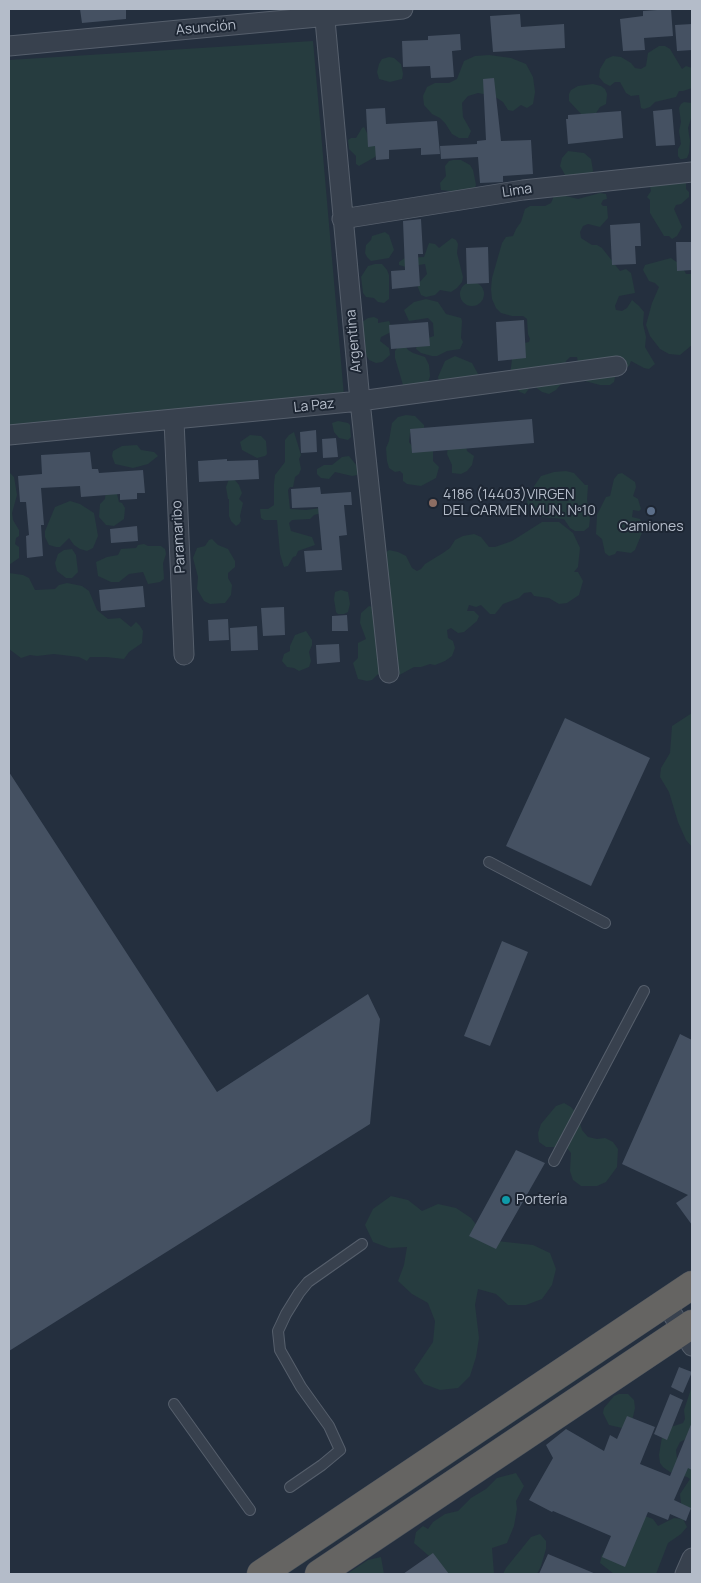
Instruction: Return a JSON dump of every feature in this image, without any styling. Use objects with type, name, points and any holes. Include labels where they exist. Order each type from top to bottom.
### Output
[{"type":"highway","points":[[261,1574],[692,1285]]},
{"type":"highway","points":[[319,1574],[689,1333]]},
{"type":"street","name":"Asunción","points":[[9,46],[325,13],[403,9]]},
{"type":"street","name":"Argentina","points":[[325,13],[342,219],[390,673]]},
{"type":"street","name":"Lima","points":[[342,219],[523,190],[692,172]]},
{"type":"street","name":"La Paz","points":[[9,435],[360,401],[617,366]]},
{"type":"street","name":"Paramaribo","points":[[174,420],[184,655]]},
{"type":"street","points":[[665,1302],[689,1333]]},
{"type":"street","points":[[686,1574],[692,1558]]},
{"type":"lane","points":[[489,862],[605,923]]},
{"type":"lane","points":[[554,1161],[644,991]]},
{"type":"lane","points":[[290,1487],[340,1450],[329,1426],[301,1386],[280,1350],[278,1331],[286,1314],[308,1282],[362,1244]]},
{"type":"lane","points":[[174,1404],[250,1510]]},
{"type":"green space","points":[[313,41],[344,396],[9,430],[9,60]]},
{"type":"green space","points":[[659,46],[665,46],[670,49],[682,69],[686,66],[692,68],[692,88],[679,91],[676,97],[655,102],[650,107],[644,109],[641,108],[639,95],[631,96],[626,93],[620,82],[615,82],[610,86],[599,77],[600,69],[606,59],[613,56],[621,57],[635,68],[641,69],[646,66],[648,53]]},
{"type":"green space","points":[[489,55],[511,58],[526,64],[533,77],[535,92],[533,104],[527,108],[521,105],[513,111],[508,110],[503,102],[494,96],[478,93],[468,96],[462,103],[463,117],[471,131],[468,138],[459,138],[452,134],[445,123],[432,114],[424,105],[423,96],[427,87],[435,83],[449,83],[457,79],[464,61],[475,56]]},
{"type":"green space","points":[[394,58],[401,64],[402,79],[390,82],[379,79],[377,72],[379,64],[382,59]]},
{"type":"green space","points":[[593,84],[605,89],[607,94],[606,104],[600,107],[596,113],[582,115],[569,101],[569,94],[571,90],[578,86]]},
{"type":"green space","points":[[684,102],[692,103],[692,115],[688,128],[689,153],[687,158],[680,159],[678,156],[678,149],[681,144],[679,108]]},
{"type":"green space","points":[[364,127],[369,137],[374,139],[378,153],[375,157],[359,166],[356,164],[356,156],[349,149],[348,140],[356,138]]},
{"type":"green space","points":[[568,151],[584,153],[591,159],[593,171],[590,180],[569,182],[560,166],[562,158]]},
{"type":"green space","points":[[461,160],[470,165],[476,185],[474,190],[458,192],[441,190],[440,183],[446,176],[445,166],[449,161]]},
{"type":"green space","points":[[686,180],[686,189],[689,192],[689,197],[681,204],[676,205],[674,209],[682,227],[677,236],[672,239],[669,236],[664,236],[650,213],[650,200],[647,197],[651,191],[649,183]]},
{"type":"green space","points":[[600,193],[606,194],[607,199],[603,200],[601,204],[607,206],[608,218],[600,227],[588,224],[583,226],[580,232],[581,238],[592,245],[602,248],[620,271],[626,269],[631,273],[635,293],[619,296],[615,306],[616,310],[622,311],[627,308],[632,300],[644,312],[645,347],[655,364],[649,369],[631,361],[629,366],[616,372],[614,382],[610,385],[600,385],[585,381],[580,372],[577,357],[570,357],[566,361],[561,384],[556,390],[549,394],[531,386],[525,394],[515,388],[510,375],[513,351],[520,344],[529,342],[530,339],[527,319],[523,316],[501,313],[496,308],[492,299],[492,278],[502,243],[506,237],[513,236],[521,222],[525,209],[530,206],[545,206],[551,203],[554,196],[562,195],[578,199]]},
{"type":"green space","points":[[385,232],[389,235],[394,250],[389,258],[371,261],[365,253],[366,245],[372,236]]},
{"type":"green space","points":[[452,238],[458,244],[457,253],[463,277],[462,282],[451,292],[440,290],[435,295],[426,297],[421,295],[417,285],[427,274],[425,264],[406,267],[399,265],[399,262],[405,258],[424,257],[429,243],[435,244],[439,248]]},
{"type":"green space","points":[[671,258],[682,266],[686,274],[692,274],[692,345],[680,355],[669,354],[660,349],[650,336],[646,325],[659,287],[649,281],[643,270],[645,265]]},
{"type":"green space","points":[[382,264],[389,275],[389,299],[384,303],[378,302],[374,298],[366,297],[363,293],[361,277],[368,266]]},
{"type":"green space","points":[[472,282],[477,283],[483,289],[483,299],[477,305],[472,306],[467,305],[461,299],[460,294],[461,289],[467,283]]},
{"type":"green space","points":[[426,299],[438,302],[446,314],[461,318],[461,338],[463,342],[460,349],[432,356],[421,353],[416,349],[417,344],[434,336],[433,323],[428,318],[409,321],[404,310],[414,302]]},
{"type":"green space","points":[[374,317],[378,319],[378,323],[389,321],[392,328],[391,332],[381,337],[380,341],[389,348],[390,355],[382,362],[376,363],[369,360],[364,351],[362,322]]},
{"type":"green space","points":[[399,345],[405,345],[413,353],[425,357],[429,365],[430,376],[427,386],[408,390],[403,385],[395,358],[395,351]]},
{"type":"green space","points":[[455,356],[472,363],[478,374],[479,390],[473,395],[449,398],[440,386],[438,377],[445,361]]},
{"type":"green space","points":[[406,415],[415,416],[424,425],[424,429],[410,433],[409,442],[412,446],[433,449],[433,461],[439,467],[436,478],[421,486],[407,484],[403,481],[403,474],[400,471],[395,472],[389,468],[387,461],[386,448],[392,423],[398,417]]},
{"type":"green space","points":[[338,421],[350,425],[351,437],[348,440],[339,438],[334,432],[332,423]]},
{"type":"green space","points":[[294,432],[301,455],[299,459],[301,469],[295,477],[293,487],[290,487],[288,490],[290,509],[306,510],[321,508],[322,513],[314,515],[310,519],[292,520],[289,523],[291,531],[312,537],[315,545],[298,551],[288,566],[284,567],[280,554],[277,520],[264,520],[261,518],[260,509],[268,509],[274,505],[275,475],[285,462],[285,440]]},
{"type":"green space","points":[[250,435],[261,436],[266,441],[267,454],[265,456],[257,458],[242,450],[240,442]]},
{"type":"green space","points":[[137,445],[141,450],[154,452],[158,456],[148,464],[133,468],[115,464],[112,456],[113,451],[122,446]]},
{"type":"green space","points":[[448,446],[466,446],[467,451],[474,456],[472,465],[467,471],[461,474],[452,473],[452,465],[447,454]]},
{"type":"green space","points":[[349,456],[357,466],[357,475],[352,476],[335,472],[329,479],[321,478],[317,474],[317,469],[324,465],[332,465],[342,457]]},
{"type":"green space","points":[[566,471],[574,473],[585,485],[588,485],[587,500],[590,519],[589,527],[584,531],[575,531],[570,528],[564,519],[542,517],[534,513],[527,503],[528,495],[541,476]]},
{"type":"green space","points":[[9,472],[14,477],[17,495],[12,513],[13,520],[19,530],[19,536],[16,538],[15,544],[19,547],[19,558],[9,565]]},
{"type":"green space","points":[[622,473],[635,482],[636,487],[633,496],[638,499],[641,509],[639,511],[633,510],[632,517],[640,519],[643,524],[642,533],[635,550],[631,553],[617,551],[609,556],[605,553],[602,539],[596,534],[597,515],[606,497],[610,496],[614,479],[618,474]]},
{"type":"green space","points":[[229,479],[234,479],[242,493],[239,499],[243,503],[240,516],[241,521],[236,526],[229,516],[229,499],[226,487]]},
{"type":"green space","points":[[106,489],[117,494],[119,502],[125,508],[124,519],[114,526],[106,525],[99,517],[100,504],[105,499]]},
{"type":"green space","points":[[70,501],[80,504],[94,513],[98,536],[93,548],[87,551],[74,545],[69,538],[60,547],[56,547],[49,545],[45,537],[45,531],[55,507]]},
{"type":"green space","points":[[542,522],[559,522],[573,533],[580,548],[578,567],[574,572],[578,572],[583,581],[579,595],[567,603],[559,604],[549,598],[534,596],[531,592],[524,593],[519,598],[503,604],[495,614],[490,614],[481,605],[476,607],[469,605],[467,611],[474,611],[479,616],[477,621],[464,632],[458,633],[451,628],[447,630],[448,638],[453,641],[455,648],[452,656],[445,661],[435,665],[414,667],[392,679],[382,679],[378,674],[372,680],[358,679],[353,663],[358,658],[358,643],[366,639],[360,623],[361,613],[369,606],[373,607],[376,592],[369,584],[369,577],[371,566],[381,556],[389,550],[398,552],[406,556],[412,568],[417,571],[450,548],[455,540],[463,536],[474,534],[481,537],[489,547],[495,547],[512,541]]},
{"type":"green space","points":[[212,539],[218,545],[228,549],[235,561],[235,567],[228,573],[228,578],[232,585],[231,595],[225,603],[210,604],[204,601],[197,589],[198,577],[193,558],[197,548],[205,546]]},
{"type":"green space","points":[[144,544],[148,546],[161,546],[165,549],[166,554],[163,563],[164,579],[160,582],[148,584],[143,572],[129,574],[119,582],[111,582],[98,576],[96,562],[118,555],[121,549],[136,548],[138,545]]},
{"type":"green space","points":[[72,549],[76,555],[78,572],[72,578],[66,578],[57,571],[55,563],[58,554],[64,550]]},
{"type":"green space","points":[[9,573],[29,578],[35,590],[55,589],[59,585],[67,583],[82,586],[89,591],[97,610],[108,619],[120,618],[131,627],[136,622],[143,631],[142,643],[129,652],[124,659],[90,657],[87,661],[79,657],[54,654],[30,655],[21,658],[9,649]]},
{"type":"green space","points":[[341,590],[348,592],[350,604],[348,612],[338,614],[334,599],[335,592]]},
{"type":"green space","points":[[306,631],[312,640],[309,652],[311,661],[309,667],[299,671],[287,667],[282,661],[284,654],[290,651],[295,635]]},
{"type":"green space","points":[[692,713],[692,847],[686,840],[678,822],[669,792],[660,777],[661,768],[670,753],[672,726]]},
{"type":"green space","points":[[564,1103],[577,1114],[582,1130],[588,1137],[605,1138],[613,1142],[618,1149],[617,1167],[606,1182],[597,1186],[581,1186],[573,1180],[570,1171],[571,1153],[566,1147],[546,1147],[539,1142],[538,1133],[541,1124],[556,1106]]},
{"type":"green space","points":[[391,1196],[408,1200],[422,1211],[438,1204],[456,1208],[471,1218],[481,1231],[497,1241],[533,1245],[550,1253],[556,1269],[552,1285],[542,1299],[526,1305],[508,1305],[496,1294],[478,1289],[475,1305],[479,1338],[476,1357],[470,1376],[458,1388],[440,1390],[424,1384],[414,1370],[433,1342],[435,1321],[428,1303],[412,1294],[398,1281],[404,1265],[407,1247],[389,1248],[373,1242],[365,1225],[373,1209]]},
{"type":"green space","points":[[605,1359],[605,1361],[287,1574],[282,1574]]},
{"type":"green space","points":[[692,1386],[692,1439],[688,1438],[680,1442],[676,1450],[677,1459],[692,1469],[692,1510],[686,1510],[681,1503],[680,1494],[690,1479],[670,1472],[663,1467],[660,1463],[659,1455],[662,1437],[671,1427],[683,1423],[685,1419],[684,1410]]},
{"type":"green space","points":[[628,1394],[634,1400],[635,1408],[632,1421],[622,1428],[609,1425],[603,1413],[604,1408],[614,1396]]},
{"type":"green space","points":[[516,1473],[524,1486],[516,1501],[517,1509],[514,1526],[507,1543],[492,1548],[494,1574],[446,1574],[436,1562],[414,1543],[416,1532],[423,1526],[428,1529],[433,1522],[445,1514],[458,1511],[471,1498],[486,1489],[497,1478]]},
{"type":"green space","points":[[645,1516],[653,1519],[658,1526],[674,1518],[683,1519],[687,1527],[668,1543],[656,1574],[614,1574],[600,1563],[602,1554],[610,1557]]},
{"type":"green space","points":[[540,1534],[546,1541],[546,1549],[537,1574],[503,1574],[531,1537]]},
{"type":"green space","points":[[381,1557],[384,1574],[347,1574],[368,1560]]},
{"type":"building","points":[[80,9],[126,9],[126,19],[82,23]]},
{"type":"building","points":[[671,9],[673,36],[644,38],[645,50],[623,51],[620,19],[643,16],[643,11]]},
{"type":"building","points":[[520,14],[521,27],[564,24],[565,48],[493,52],[490,16]]},
{"type":"building","points":[[692,24],[692,50],[677,51],[675,25]]},
{"type":"building","points":[[460,34],[461,50],[452,51],[454,77],[431,78],[430,66],[403,67],[402,41],[428,40],[428,36]]},
{"type":"building","points":[[494,78],[501,141],[531,140],[533,174],[503,176],[503,182],[480,183],[478,157],[441,159],[440,146],[477,144],[477,141],[486,140],[483,79]]},
{"type":"building","points":[[385,108],[386,124],[437,121],[440,154],[421,155],[421,148],[389,150],[389,159],[376,160],[375,146],[368,147],[366,109]]},
{"type":"building","points":[[672,109],[675,145],[656,146],[653,111]]},
{"type":"building","points":[[621,111],[623,138],[568,144],[566,119],[568,119],[568,115]]},
{"type":"building","points":[[421,219],[423,254],[418,254],[420,286],[392,289],[391,271],[405,270],[403,221]]},
{"type":"building","points":[[640,223],[641,246],[635,246],[636,264],[612,265],[610,225]]},
{"type":"building","points":[[676,242],[692,242],[692,270],[677,271]]},
{"type":"building","points":[[488,247],[489,283],[467,284],[466,248]]},
{"type":"building","points":[[524,320],[526,358],[498,361],[496,322]]},
{"type":"building","points":[[428,322],[430,346],[391,349],[389,325]]},
{"type":"building","points":[[532,419],[534,443],[412,453],[410,429]]},
{"type":"building","points":[[316,430],[317,452],[301,453],[300,432]]},
{"type":"building","points":[[336,438],[338,457],[323,458],[322,439]]},
{"type":"building","points":[[90,452],[92,469],[98,469],[99,473],[143,470],[145,493],[137,493],[137,499],[120,500],[120,494],[81,497],[80,486],[41,488],[44,525],[41,525],[43,556],[27,558],[26,536],[29,535],[26,502],[20,502],[18,476],[42,474],[41,455]]},
{"type":"building","points":[[227,459],[227,461],[258,460],[259,479],[199,482],[198,461]]},
{"type":"building","points":[[320,487],[321,494],[351,492],[352,505],[344,505],[347,535],[339,536],[342,570],[306,572],[304,551],[322,550],[318,507],[292,508],[291,489]]},
{"type":"building","points":[[137,526],[138,541],[111,543],[110,529]]},
{"type":"building","points":[[143,586],[145,607],[101,611],[99,590]]},
{"type":"building","points":[[284,607],[285,635],[263,636],[261,608]]},
{"type":"building","points":[[347,615],[348,631],[332,631],[332,616]]},
{"type":"building","points":[[228,619],[229,640],[209,641],[208,620]]},
{"type":"building","points":[[257,626],[258,650],[231,651],[230,628]]},
{"type":"building","points":[[339,644],[340,662],[317,664],[316,645]]},
{"type":"building","points":[[565,718],[650,758],[591,886],[506,846]]},
{"type":"building","points":[[9,772],[217,1092],[368,994],[380,1019],[370,1124],[9,1351]]},
{"type":"building","points":[[502,941],[528,952],[490,1046],[464,1036]]},
{"type":"building","points":[[680,1034],[692,1040],[692,1225],[676,1203],[688,1195],[622,1164]]},
{"type":"building","name":"Portería","points":[[516,1150],[545,1163],[496,1249],[469,1236]]},
{"type":"building","points":[[679,1367],[692,1372],[683,1393],[671,1387]]},
{"type":"building","points":[[670,1394],[683,1400],[667,1440],[654,1434]]},
{"type":"building","points":[[627,1416],[655,1427],[640,1464],[670,1476],[692,1422],[692,1470],[688,1468],[674,1500],[691,1508],[686,1521],[670,1514],[668,1520],[648,1512],[625,1567],[602,1557],[611,1536],[552,1512],[529,1500],[553,1458],[546,1445],[566,1429],[604,1451],[610,1435],[617,1439]]},
{"type":"building","points":[[433,1553],[449,1574],[403,1574]]},
{"type":"building","points":[[548,1554],[596,1574],[539,1574]]},
{"type":"place","name":"4186 (14403)VIRGEN DEL CARMEN MUN. Nº10","points":[[433,503]]},
{"type":"place","name":"Camiones","points":[[651,511]]},
{"type":"place","name":"Portería","points":[[506,1200]]}]
